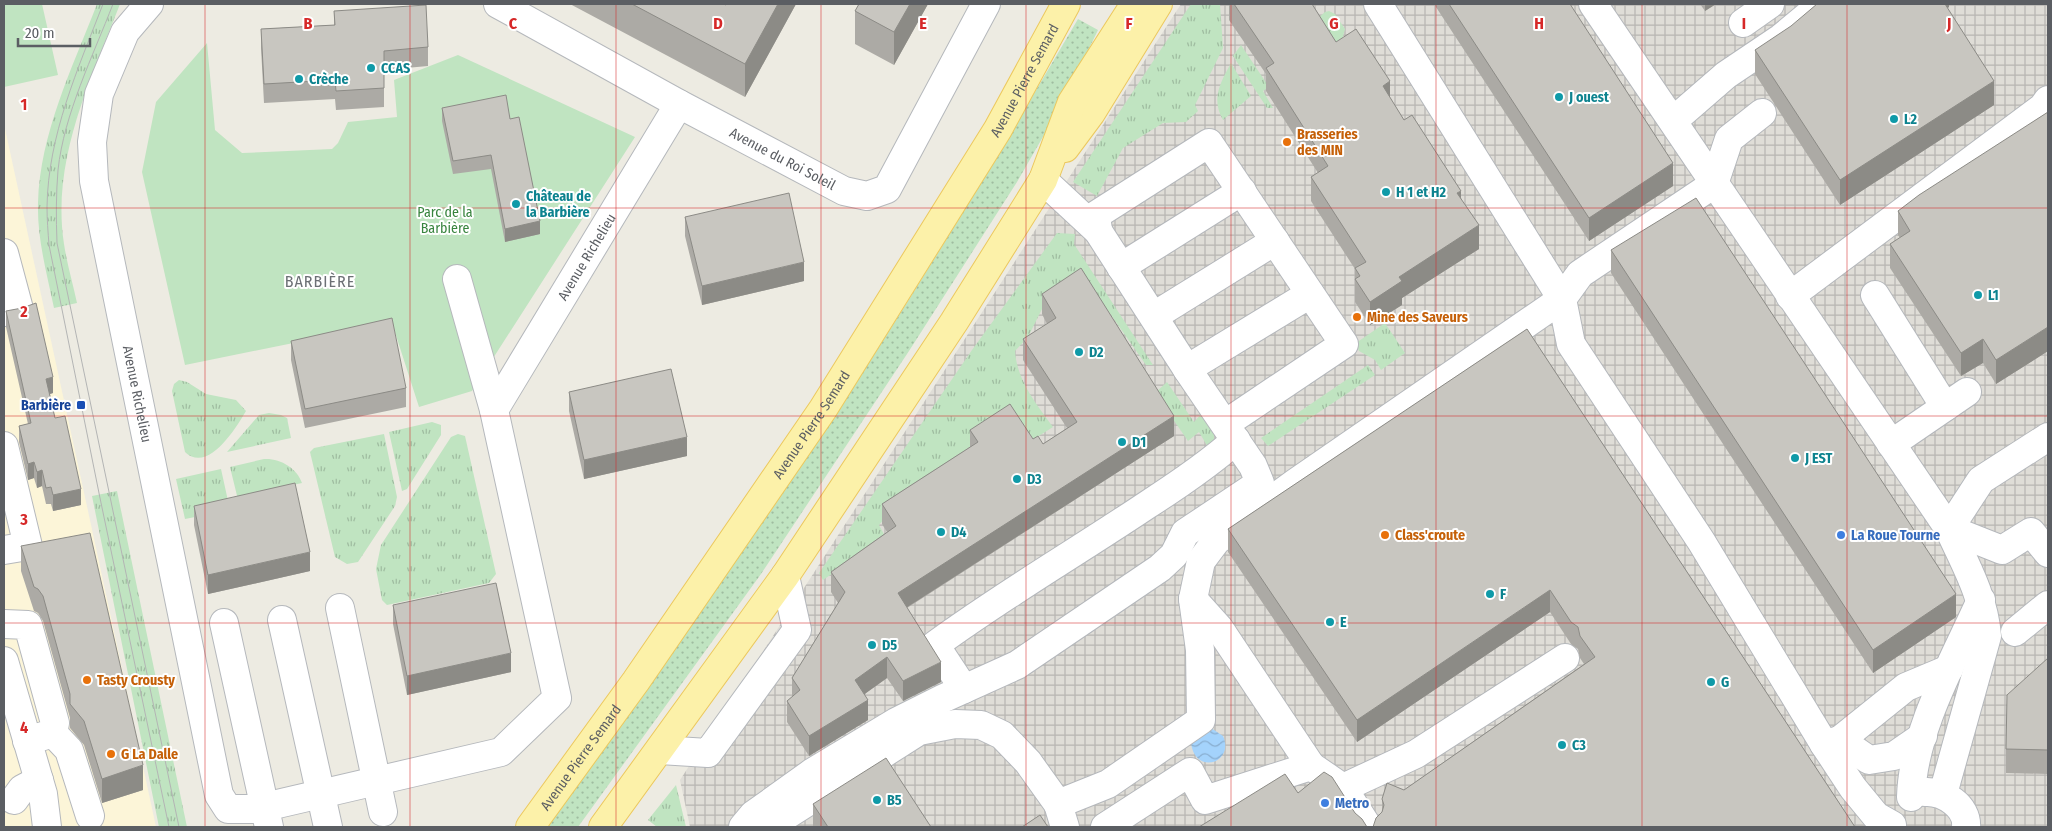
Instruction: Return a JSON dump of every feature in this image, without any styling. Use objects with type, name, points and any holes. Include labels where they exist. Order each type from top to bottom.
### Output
[{"type":"main road","name":"Avenue Pierre Semard","points":[[530,827],[636,681],[823,409],[998,130],[1066,4]]},
{"type":"main road","points":[[1043,180],[1072,102],[1118,4]]},
{"type":"main road","points":[[1072,102],[1135,4]]},
{"type":"main road","points":[[603,827],[785,576],[922,370],[1043,180],[1091,113],[1158,4]]},
{"type":"street","name":"Avenue Richelieu","points":[[148,4],[125,32],[99,94],[92,142],[94,180],[219,795],[228,810],[256,810],[268,817]]},
{"type":"street","name":"Avenue du Roi Soleil","points":[[498,4],[844,192],[868,196],[887,189],[986,4]]},
{"type":"street","points":[[1378,4],[1562,299],[1571,344],[1832,742],[1853,788],[1876,816],[1892,826],[1898,809],[1910,797],[1926,792],[1943,794],[1958,806],[1966,827]]},
{"type":"street","points":[[1593,4],[1949,529],[1981,600],[1987,636],[1943,794]]},
{"type":"street","points":[[1744,23],[1770,4]]},
{"type":"street","points":[[1673,121],[1726,75],[1781,38],[1822,4]]},
{"type":"street","points":[[1790,296],[2048,100]]},
{"type":"street","name":"Avenue Richelieu","points":[[494,410],[679,104]]},
{"type":"street","points":[[768,827],[919,731],[955,724],[981,725],[1002,735],[1028,762],[1061,815],[1201,720],[1200,650],[1193,599],[1202,561],[1216,541],[1295,483],[1562,299],[1580,274],[1714,184],[1729,139],[1762,113]]},
{"type":"street","points":[[964,689],[935,645],[975,615],[1107,533],[1210,463],[1231,432],[1344,344],[1209,143],[1096,215],[1098,231]]},
{"type":"street","points":[[743,827],[753,814],[813,772],[896,722],[1017,665],[1160,568],[1174,555],[1186,533],[1260,483],[1253,466],[1187,369],[1098,231],[1043,180]]},
{"type":"street","points":[[1122,267],[1242,191]]},
{"type":"street","points":[[1154,316],[1275,241]]},
{"type":"street","points":[[4,253],[19,309],[4,312]]},
{"type":"street","points":[[224,623],[268,817],[321,794],[501,752],[557,698],[494,410],[457,279]]},
{"type":"street","points":[[1187,369],[1310,294]]},
{"type":"street","points":[[1875,295],[1945,407]]},
{"type":"street","points":[[1891,444],[1967,392]]},
{"type":"street","points":[[1949,529],[1981,480],[2048,437]]},
{"type":"street","points":[[4,446],[28,546],[4,550]]},
{"type":"street","points":[[1949,529],[2002,550],[2031,532],[2048,553]]},
{"type":"street","points":[[660,750],[708,753],[792,637],[797,630],[785,576]]},
{"type":"street","points":[[1193,599],[1219,628],[1311,766],[1343,788],[1368,827]]},
{"type":"street","points":[[1910,797],[1911,779],[1930,710],[1981,600]]},
{"type":"street","points":[[2015,632],[2048,605]]},
{"type":"street","points":[[340,608],[384,812]]},
{"type":"street","points":[[282,620],[328,827]]},
{"type":"street","points":[[4,624],[28,625],[55,723],[53,733]]},
{"type":"street","points":[[1343,788],[1416,754],[1565,658]]},
{"type":"street","points":[[4,661],[43,794],[47,827]]},
{"type":"street","points":[[1832,742],[1906,687],[1949,669]]},
{"type":"street","points":[[27,742],[53,733]]},
{"type":"street","points":[[53,733],[69,750],[90,816]]},
{"type":"street","points":[[1832,742],[1869,760],[1894,756],[1923,736]]},
{"type":"street","points":[[1105,827],[1190,772],[1205,800],[1311,766]]},
{"type":"street","points":[[14,800],[22,789],[39,780]]},
{"type":"shaded area","points":[[1181,4],[2048,4],[2048,827],[690,827],[680,780]]},
{"type":"shaded area","points":[[4,124],[93,534],[156,827],[4,827]]},
{"type":"green space","points":[[4,4],[42,4],[58,75],[4,87]]},
{"type":"green space","points":[[97,4],[120,4],[76,121],[68,151],[63,182],[61,213],[64,244],[77,303],[54,308],[39,230],[38,203],[40,177],[51,126]]},
{"type":"green space","points":[[1191,4],[1220,4],[1223,48],[1195,105],[1198,111],[1186,122],[1163,123],[1123,148],[1097,196],[1073,182]]},
{"type":"green space","points":[[1329,11],[1335,14],[1345,29],[1342,40],[1330,47],[1318,18]]},
{"type":"green space","points":[[1078,19],[1098,30],[1063,102],[1017,182],[909,351],[761,574],[578,827],[543,827],[683,636],[817,442],[951,232]]},
{"type":"green space","name":"Parc de la Barbière","points":[[207,43],[215,130],[242,153],[332,149],[338,143],[348,122],[397,117],[394,80],[458,55],[635,137],[472,391],[419,407],[392,323],[185,365],[142,172],[156,102]]},
{"type":"green space","points":[[1241,45],[1269,87],[1263,91],[1273,108],[1267,108],[1233,56]]},
{"type":"green space","points":[[1231,63],[1251,96],[1223,120],[1219,112],[1217,98],[1220,84]]},
{"type":"green space","points":[[1057,233],[1075,234],[1074,244],[1153,365],[1146,365],[1088,282],[1042,309],[1028,337],[1015,351],[1023,382],[1053,427],[1026,444],[885,518],[879,525],[891,547],[867,550],[823,580],[819,573],[972,350]]},
{"type":"green space","points":[[1385,323],[1405,353],[1381,370],[1375,360],[1359,351],[1356,343]]},
{"type":"green space","points":[[1368,365],[1375,375],[1268,446],[1261,438]]},
{"type":"green space","points":[[179,380],[187,382],[206,394],[236,400],[246,411],[220,446],[212,453],[203,457],[194,457],[185,452],[172,391],[174,384]]},
{"type":"green space","points":[[1167,382],[1194,422],[1203,412],[1214,425],[1214,443],[1209,449],[1199,432],[1188,441],[1155,393]]},
{"type":"green space","points":[[269,413],[287,418],[291,438],[227,452],[259,415]]},
{"type":"green space","points":[[432,422],[441,425],[441,435],[407,489],[402,491],[389,432]]},
{"type":"green space","points":[[384,434],[397,497],[395,506],[358,562],[347,564],[335,557],[310,452],[314,448]]},
{"type":"green space","points":[[458,434],[465,436],[496,574],[489,583],[387,605],[382,600],[376,569],[381,545],[451,437]]},
{"type":"green space","points":[[264,459],[276,460],[287,465],[296,473],[302,483],[284,487],[241,512],[230,467]]},
{"type":"green space","points":[[221,469],[230,510],[185,519],[176,479]]},
{"type":"green space","points":[[117,491],[187,827],[159,827],[92,496]]},
{"type":"green space","points":[[676,785],[686,827],[657,827],[648,820]]},
{"type":"water","points":[[1211,728],[1223,736],[1224,753],[1213,762],[1206,762],[1199,760],[1194,753],[1191,743]]},
{"type":"building","points":[[632,4],[726,5],[778,4],[745,64]]},
{"type":"building","points":[[859,4],[910,4],[894,32],[855,11]]},
{"type":"building","name":"H 1 et H2","points":[[1234,4],[1312,4],[1336,42],[1356,29],[1390,81],[1383,86],[1404,120],[1412,115],[1461,191],[1457,193],[1479,225],[1399,277],[1402,281],[1370,302],[1355,279],[1360,276],[1355,268],[1366,262],[1311,177],[1328,166],[1266,68],[1274,63]]},
{"type":"building","name":"J ouest","points":[[1449,4],[1570,4],[1673,163],[1589,218]]},
{"type":"building","points":[[1817,4],[1945,4],[1994,81],[1840,180],[1755,50],[1791,26]]},
{"type":"building","points":[[426,5],[428,47],[384,51],[384,88],[336,91],[335,80],[264,84],[261,29],[335,25],[334,11]]},
{"type":"building","name":"Château de la Barbière","points":[[506,95],[510,119],[519,117],[540,221],[505,229],[491,155],[453,161],[442,108]]},
{"type":"building","name":"L1","points":[[2048,112],[2048,327],[1996,360],[1983,339],[1961,353],[1890,244],[1910,231],[1898,211],[1919,195]]},
{"type":"building","points":[[789,193],[804,262],[702,286],[685,217]]},
{"type":"building","name":"J EST","points":[[1696,198],[1956,594],[1873,650],[1611,250]]},
{"type":"building","points":[[1081,268],[1174,416],[898,593],[941,662],[903,681],[887,657],[855,680],[868,700],[809,736],[787,701],[800,690],[792,678],[845,592],[831,572],[896,526],[882,504],[978,442],[970,430],[1010,404],[1033,439],[1038,436],[1043,444],[1077,422],[1023,339],[1056,318],[1042,294]]},
{"type":"building","points":[[36,303],[53,377],[46,379],[55,418],[65,416],[81,489],[53,495],[51,487],[46,488],[42,470],[37,472],[34,462],[28,464],[19,426],[31,423],[6,311]]},
{"type":"building","points":[[392,318],[406,388],[305,409],[291,341]]},
{"type":"building","points":[[1527,329],[1855,827],[1373,827],[1376,818],[1382,812],[1384,805],[1382,799],[1387,783],[1404,790],[1595,657],[1580,636],[1578,627],[1571,622],[1550,590],[1357,720],[1228,529]]},
{"type":"building","points":[[671,369],[687,437],[584,460],[569,392]]},
{"type":"building","points":[[295,483],[310,552],[208,575],[194,506]]},
{"type":"building","points":[[90,533],[143,765],[102,779],[84,721],[70,704],[70,694],[43,596],[34,587],[21,546]]},
{"type":"building","points":[[496,583],[511,653],[407,676],[393,605]]},
{"type":"building","points":[[2048,658],[2048,750],[2006,749],[2007,695]]},
{"type":"building","points":[[886,758],[931,827],[828,827],[813,804]]},
{"type":"building","points":[[1324,772],[1332,777],[1355,813],[1367,827],[1199,827],[1285,774],[1298,793]]},
{"type":"building","points":[[1040,815],[1048,827],[1022,827]]},
{"type":"tram line","points":[[103,4],[66,103],[53,154],[47,207],[49,245],[169,827]]},
{"type":"tram line","points":[[113,4],[80,86],[61,149],[57,188],[57,243],[179,827]]},
{"type":"place","name":"CCAS","points":[[371,68]]},
{"type":"place","name":"Crèche","points":[[299,79]]},
{"type":"place","name":"J ouest","points":[[1559,97]]},
{"type":"place","name":"L2","points":[[1894,119]]},
{"type":"place","name":"Brasseries des MIN","points":[[1287,142]]},
{"type":"place","name":"H 1 et H2","points":[[1386,192]]},
{"type":"place","name":"Château de la Barbière","points":[[516,204]]},
{"type":"place","name":"L1","points":[[1978,295]]},
{"type":"place","name":"Mine des Saveurs","points":[[1357,317]]},
{"type":"place","name":"D2","points":[[1079,352]]},
{"type":"place","name":"Barbière","points":[[81,405]]},
{"type":"place","name":"D1","points":[[1122,442]]},
{"type":"place","name":"J EST","points":[[1795,458]]},
{"type":"place","name":"D3","points":[[1017,479]]},
{"type":"place","name":"D4","points":[[941,532]]},
{"type":"place","name":"Class'croute","points":[[1385,535]]},
{"type":"place","name":"La Roue Tourne","points":[[1841,535]]},
{"type":"place","name":"F","points":[[1490,594]]},
{"type":"place","name":"E","points":[[1330,622]]},
{"type":"place","name":"D5","points":[[872,645]]},
{"type":"place","name":"Tasty Crousty","points":[[87,680]]},
{"type":"place","name":"G","points":[[1711,682]]},
{"type":"place","name":"C3","points":[[1562,745]]},
{"type":"place","name":"G La Dalle","points":[[111,754]]},
{"type":"place","name":"B5","points":[[877,800]]},
{"type":"place","name":"Metro","points":[[1325,803]]},
{"type":"district","name":"BARBIÈRE","points":[[320,281]]}]
